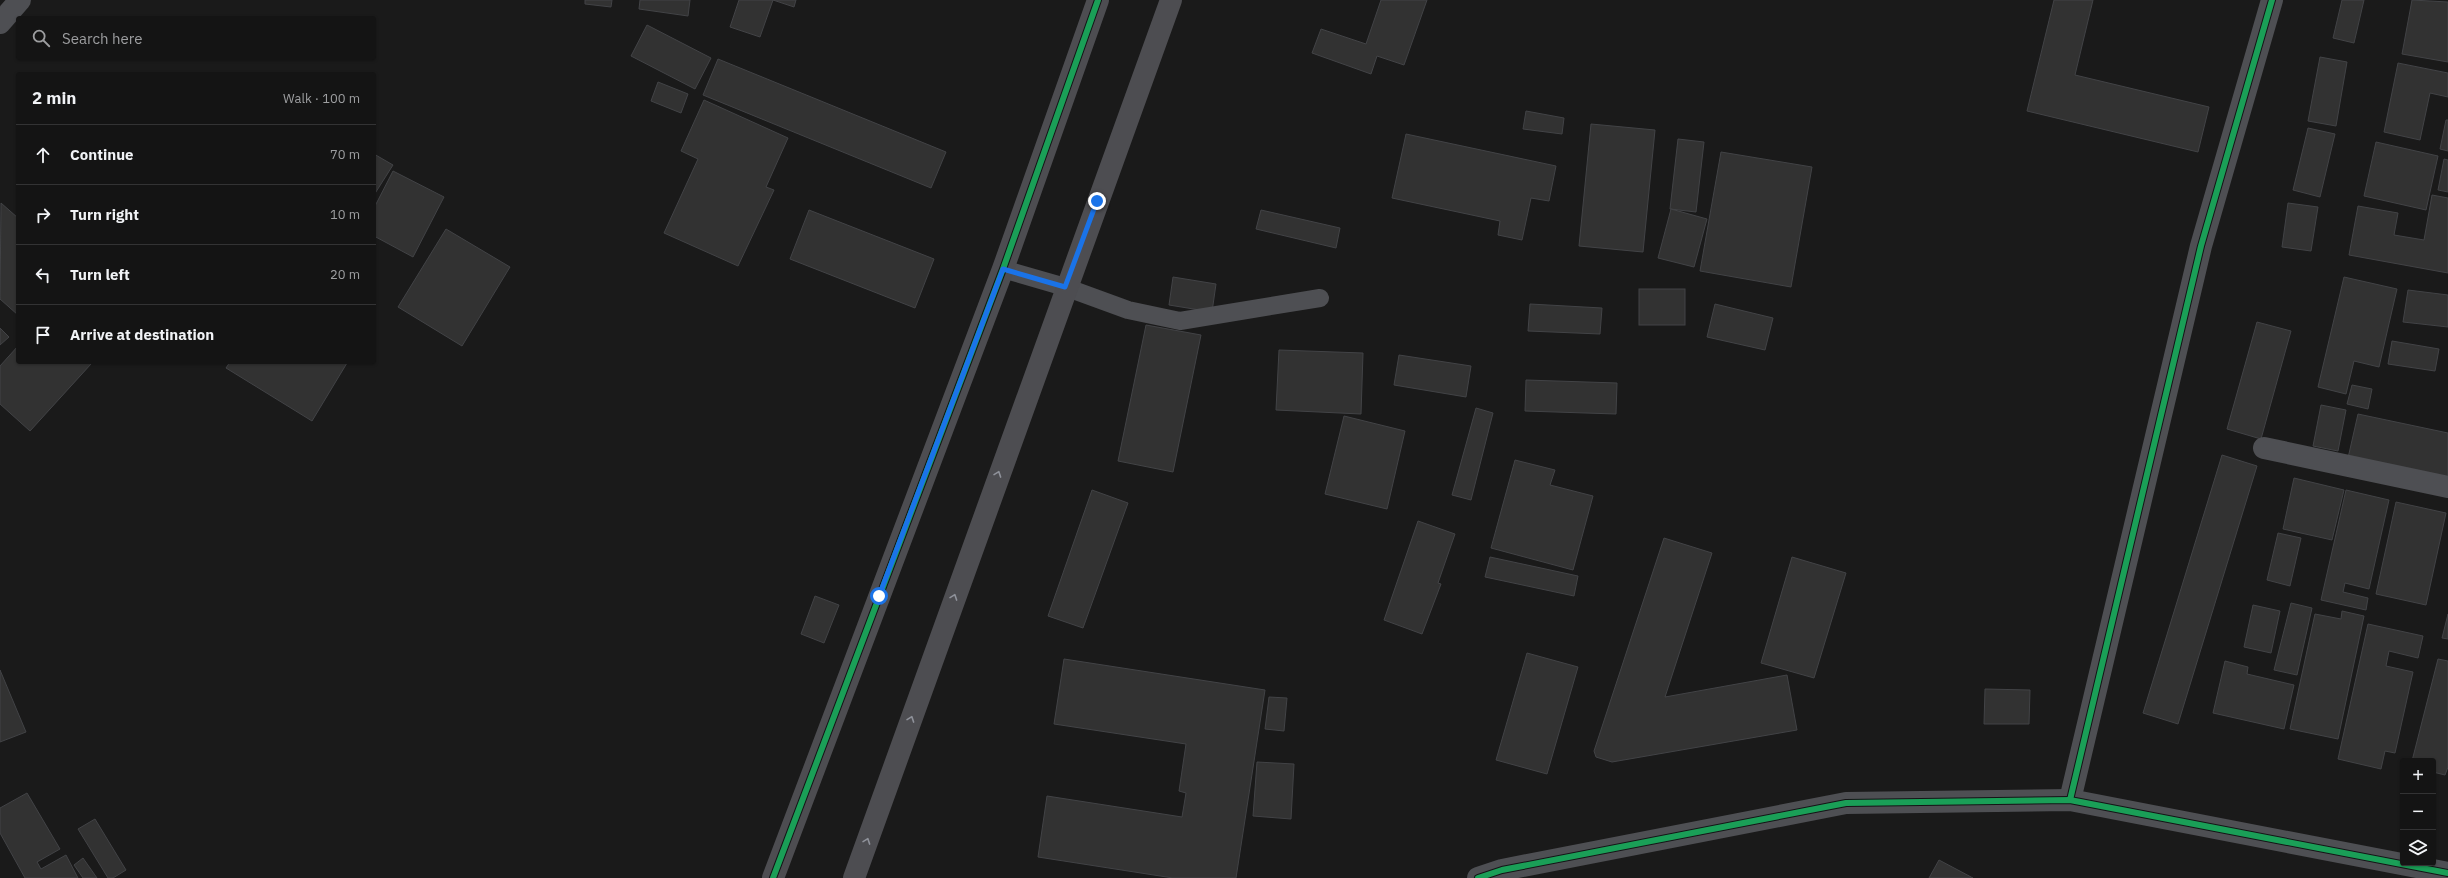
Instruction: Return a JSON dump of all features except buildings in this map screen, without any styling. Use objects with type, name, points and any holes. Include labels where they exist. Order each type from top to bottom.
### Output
[{"type":"street","points":[[0,23],[20,0]]},
{"type":"street","points":[[773,878],[1003,269],[1098,0]]},
{"type":"street","points":[[854,878],[1065,287],[1171,0]]},
{"type":"street","points":[[2070,800],[2201,246],[2272,0]]},
{"type":"street","points":[[2264,448],[2448,487]]},
{"type":"street","points":[[1478,878],[1510,869],[1846,803],[2070,800],[2448,873]]},
{"type":"lane","points":[[1003,269],[1065,287],[1128,310],[1180,321],[1320,298]]},
{"type":"cycle path","points":[[773,878],[1003,269],[1098,0]]},
{"type":"cycle path","points":[[2070,800],[2201,246],[2272,0]]},
{"type":"cycle path","points":[[1478,878],[1502,870],[1846,803],[2070,800],[2448,873]]},
{"type":"route","points":[[879,596],[1003,269],[1065,287],[1097,201]]}]
